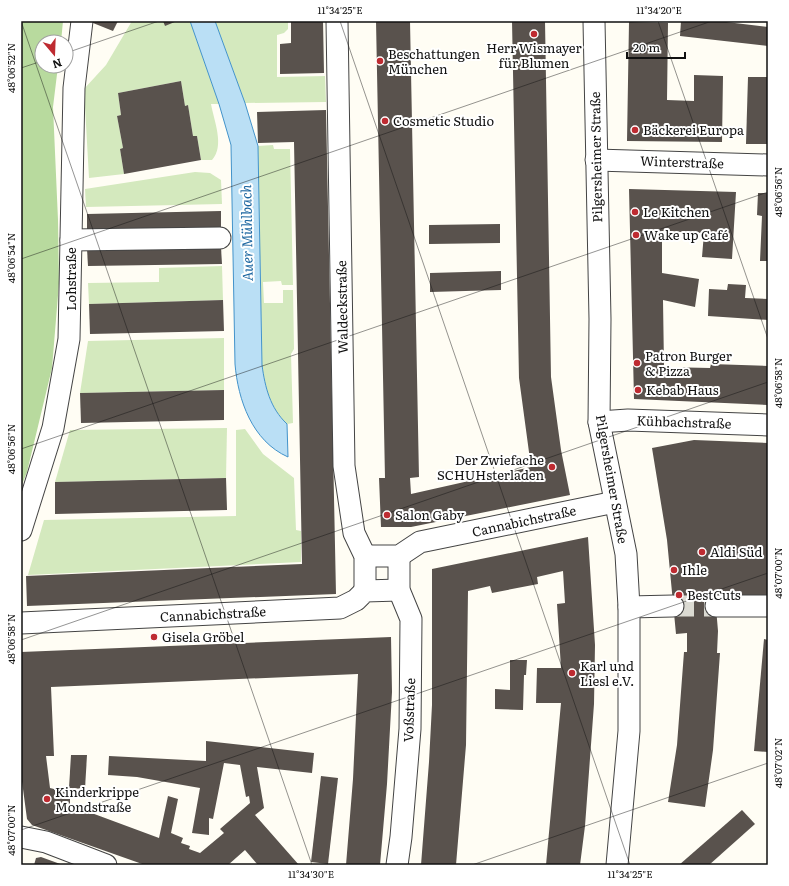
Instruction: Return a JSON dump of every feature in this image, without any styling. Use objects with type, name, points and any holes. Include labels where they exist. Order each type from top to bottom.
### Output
[{"type":"street","name":"Lohstraße","points":[[21,530],[53,428],[69,339],[74,88],[82,21]]},
{"type":"street","name":"Waldeckstraße","points":[[337,21],[344,466],[354,533],[365,556],[365,590]]},
{"type":"street","name":"Pilgersheimer Straße","points":[[594,21],[600,319],[599,422],[626,554],[629,607],[629,731],[616,865]]},
{"type":"street","name":"Winterstraße","points":[[596,160],[768,165]]},
{"type":"street","points":[[71,240],[220,238]]},
{"type":"street","name":"Kühbachstraße","points":[[599,422],[636,420],[768,425]]},
{"type":"street","name":"Cannabichstraße","points":[[399,556],[420,542],[615,502]]},
{"type":"street","points":[[365,556],[399,556]]},
{"type":"street","name":"Voßstraße","points":[[397,865],[401,837],[410,729],[411,619],[399,590],[399,556]]},
{"type":"street","points":[[365,590],[399,590]]},
{"type":"street","name":"Cannabichstraße","points":[[21,623],[340,608],[356,600],[365,590]]},
{"type":"street","points":[[629,607],[673,606]]},
{"type":"street","points":[[716,606],[768,606]]},
{"type":"street","points":[[21,837],[46,842],[106,865]]},
{"type":"green space","points":[[21,21],[63,21],[62,34],[34,34],[34,74],[57,74],[53,107],[59,283],[52,368],[27,472],[21,487]]},
{"type":"green space","points":[[132,21],[190,21],[219,104],[211,104],[218,133],[218,148],[212,160],[201,160],[197,136],[193,136],[188,105],[185,106],[181,81],[118,93],[121,115],[117,116],[123,148],[120,149],[124,174],[89,178],[84,89],[106,65]]},
{"type":"green space","points":[[215,21],[288,21],[288,29],[284,33],[277,35],[277,77],[325,76],[326,102],[245,103]]},
{"type":"green space","points":[[273,145],[274,149],[290,149],[293,285],[282,285],[281,281],[263,282],[264,303],[283,303],[283,290],[293,290],[294,349],[291,354],[293,423],[287,424],[276,411],[269,397],[262,365],[258,146]]},
{"type":"green space","points":[[195,172],[210,173],[221,180],[222,204],[86,207],[85,189]]},
{"type":"green space","points":[[222,266],[223,300],[89,304],[88,283],[159,282],[159,268]]},
{"type":"green space","points":[[224,338],[224,390],[80,393],[88,341]]},
{"type":"green space","points":[[227,428],[226,478],[55,482],[70,430]]},
{"type":"green space","points":[[245,429],[263,454],[294,478],[296,530],[301,531],[301,562],[28,575],[44,520],[236,516],[236,430]]},
{"type":"water","name":"Auer Mühlbach","points":[[190,21],[215,21],[245,103],[258,146],[262,365],[269,397],[276,411],[287,424],[288,457],[265,441],[256,430],[249,418],[239,391],[235,364],[231,145],[219,104]]},
{"type":"building","points":[[93,21],[118,21],[113,31],[93,23]]},
{"type":"building","points":[[163,21],[177,21],[165,26]]},
{"type":"building","points":[[291,21],[323,21],[324,73],[280,74],[280,44],[291,43]]},
{"type":"building","points":[[376,21],[410,21],[419,477],[410,478],[411,494],[531,467],[519,378],[512,21],[545,21],[551,377],[561,450],[570,495],[411,527],[381,527],[379,478],[385,478]]},
{"type":"building","points":[[681,21],[718,21],[768,27],[768,46],[680,36]]},
{"type":"building","points":[[629,22],[668,23],[667,100],[694,101],[694,75],[723,76],[722,142],[627,141]]},
{"type":"building","points":[[748,77],[768,77],[768,144],[746,144]]},
{"type":"building","points":[[181,81],[185,106],[188,105],[193,136],[197,136],[201,160],[124,174],[120,149],[123,148],[117,116],[121,115],[118,93]]},
{"type":"building","points":[[326,110],[336,594],[27,606],[26,576],[302,564],[294,142],[258,143],[257,112]]},
{"type":"building","points":[[629,189],[736,192],[732,259],[702,257],[704,233],[662,231],[662,273],[699,279],[695,307],[663,300],[664,367],[710,368],[711,364],[768,366],[768,405],[634,399]]},
{"type":"building","points":[[758,193],[768,193],[768,261],[760,261],[762,216],[757,215]]},
{"type":"building","points":[[221,211],[221,229],[87,231],[87,214]]},
{"type":"building","points":[[500,224],[500,243],[429,244],[429,225]]},
{"type":"building","points":[[221,247],[222,264],[88,266],[87,249]]},
{"type":"building","points":[[501,271],[501,290],[430,292],[430,273]]},
{"type":"building","points":[[728,284],[746,285],[745,298],[768,299],[768,320],[708,316],[709,289],[727,290]]},
{"type":"building","points":[[223,300],[224,331],[90,334],[89,304]]},
{"type":"building","points":[[224,390],[224,420],[81,423],[80,393]]},
{"type":"building","points":[[694,440],[768,443],[768,598],[715,596],[718,631],[717,653],[720,653],[713,750],[705,807],[668,802],[677,745],[684,652],[687,652],[687,633],[676,634],[667,540],[652,448]]},
{"type":"building","points":[[226,478],[227,510],[55,514],[55,482]]},
{"type":"building","points":[[588,537],[595,645],[594,704],[585,826],[580,865],[546,865],[561,703],[536,703],[537,668],[561,668],[557,604],[565,603],[563,571],[537,577],[538,584],[492,593],[490,586],[468,591],[466,745],[456,865],[421,865],[432,705],[432,569]]},
{"type":"building","points":[[391,637],[392,692],[387,784],[380,865],[346,865],[353,779],[358,674],[51,687],[54,756],[46,756],[50,788],[70,793],[70,805],[159,838],[168,796],[178,799],[171,833],[183,838],[181,843],[190,846],[189,849],[200,853],[224,833],[220,829],[250,803],[249,796],[246,797],[240,765],[224,763],[213,819],[209,818],[209,835],[192,833],[200,788],[137,777],[108,775],[109,756],[206,761],[206,741],[314,753],[312,773],[257,767],[264,808],[255,815],[299,865],[258,865],[245,850],[228,865],[145,865],[32,825],[27,819],[21,774],[21,652]]},
{"type":"building","points":[[764,639],[768,640],[768,752],[754,751]]},
{"type":"building","points":[[510,660],[527,660],[526,675],[524,675],[523,710],[495,709],[495,689],[510,690]]},
{"type":"building","points":[[71,755],[87,755],[85,789],[69,788]]},
{"type":"building","points":[[321,776],[338,778],[328,864],[311,862]]},
{"type":"building","points":[[742,810],[755,824],[709,865],[679,865]]},
{"type":"building","points":[[41,857],[63,865],[34,865],[36,858]]},
{"type":"tunnel","points":[[673,606],[716,606]]},
{"type":"place","name":"Herr Wismayer für Blumen","points":[[534,34]]},
{"type":"place","name":"Beschattungen München","points":[[380,61]]},
{"type":"place","name":"Cosmetic Studio","points":[[385,121]]},
{"type":"place","name":"Bäckerei Europa","points":[[635,130]]},
{"type":"place","name":"Le Kitchen","points":[[635,212]]},
{"type":"place","name":"Wake up Café","points":[[636,235]]},
{"type":"place","name":"Patron Burger & Pizza","points":[[637,363]]},
{"type":"place","name":"Kebab Haus","points":[[638,390]]},
{"type":"place","name":"Der Zwiefache SCHUHsterladen","points":[[552,467]]},
{"type":"place","name":"Salon Gaby","points":[[387,515]]},
{"type":"place","name":"Aldi Süd","points":[[702,552]]},
{"type":"place","name":"Ihle","points":[[674,570]]},
{"type":"place","name":"BestCuts","points":[[679,595]]},
{"type":"place","name":"Gisela Gröbel","points":[[154,637]]},
{"type":"place","name":"Karl und Liesl e.V.","points":[[572,673]]},
{"type":"place","name":"Kinderkrippe Mondstraße","points":[[47,799]]}]
